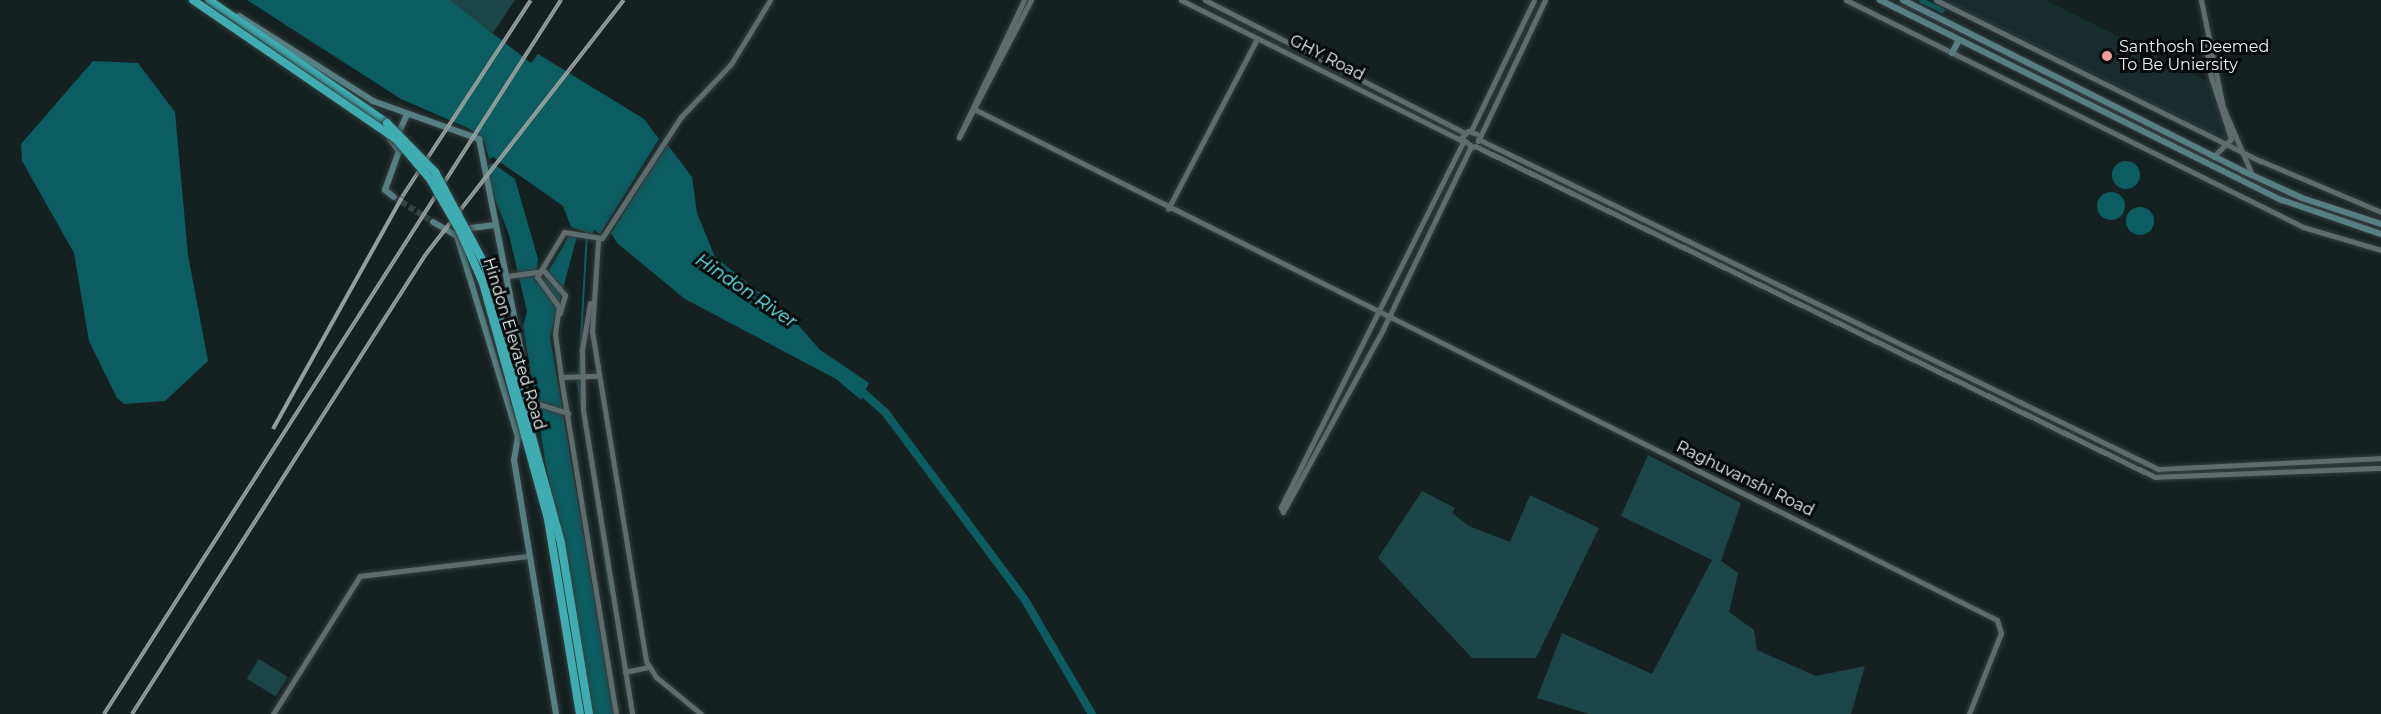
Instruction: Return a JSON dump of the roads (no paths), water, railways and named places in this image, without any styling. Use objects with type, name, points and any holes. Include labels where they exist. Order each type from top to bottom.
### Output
[{"type":"highway","name":"Hindon Elevated Road","points":[[191,0],[396,139],[430,179],[460,231],[483,283],[548,519],[580,714]]},
{"type":"highway","name":"Hindon Elevated Road","points":[[210,0],[348,92],[400,134],[435,172],[464,218],[485,266],[534,436],[561,543],[589,714]]},
{"type":"main road","points":[[191,0],[331,93],[393,143],[399,160],[386,186],[394,197]]},
{"type":"main road","points":[[216,0],[340,82],[407,115],[479,139],[483,148],[495,225],[510,276],[520,355],[535,424],[519,437]]},
{"type":"main road","points":[[1880,0],[2328,219],[2381,234]]},
{"type":"main road","points":[[1903,0],[2213,157],[2331,208],[2381,224]]},
{"type":"main road","points":[[1952,53],[1959,40]]},
{"type":"main road","points":[[393,143],[407,115]]},
{"type":"main road","points":[[2328,219],[2331,208]]},
{"type":"main road","points":[[433,222],[457,236],[519,437],[514,460],[556,714]]},
{"type":"main road","points":[[457,236],[474,224],[495,225]]},
{"type":"main road","points":[[496,360],[520,355]]},
{"type":"street","points":[[702,714],[648,667],[599,376],[592,298],[595,240],[606,231],[665,140],[739,54],[770,0]]},
{"type":"street","points":[[1024,0],[959,137],[976,110],[1031,0]]},
{"type":"street","name":"GHY Road","points":[[1181,0],[1462,142],[2090,448],[2160,478],[2381,468]]},
{"type":"street","name":"GHY Road","points":[[1205,0],[1473,134],[2154,467],[2217,467],[2381,458]]},
{"type":"street","points":[[1534,0],[1473,134],[1473,147],[1389,318],[1283,512],[1281,507],[1462,142],[1473,134],[1545,0]]},
{"type":"street","points":[[1846,0],[2303,227],[2381,250]]},
{"type":"street","points":[[1936,0],[2228,145],[2381,212]]},
{"type":"street","points":[[2199,0],[2211,77],[2231,138],[2228,145],[2213,157]]},
{"type":"street","points":[[2199,0],[2223,106],[2252,175]]},
{"type":"street","points":[[1168,209],[1257,39]]},
{"type":"street","name":"Raghuvanshi Road","points":[[976,110],[1168,209],[1997,621],[2001,633],[1969,714]]},
{"type":"street","points":[[595,240],[567,231],[537,280],[558,304],[566,412],[616,714]]},
{"type":"street","points":[[510,276],[542,271]]},
{"type":"street","points":[[542,271],[564,293],[558,316]]},
{"type":"street","points":[[592,298],[584,328],[581,376],[632,714]]},
{"type":"street","points":[[564,377],[599,376]]},
{"type":"street","points":[[531,401],[566,412]]},
{"type":"street","points":[[2353,460],[2354,469]]},
{"type":"street","points":[[273,714],[360,576],[528,555]]},
{"type":"street","points":[[625,672],[648,667]]},
{"type":"water","points":[[247,0],[449,0],[531,63],[538,54],[644,119],[659,139],[600,234],[594,230],[592,234],[571,227],[563,206],[493,157],[489,159],[485,143],[470,129],[401,99]]},
{"type":"water","points":[[93,61],[138,63],[175,112],[188,255],[208,361],[165,401],[124,404],[117,398],[89,341],[74,253],[22,161],[21,144]]},
{"type":"water","points":[[667,144],[692,177],[697,213],[715,257],[793,319],[820,350],[869,383],[861,400],[836,379],[685,299],[617,243],[611,233]]},
{"type":"water","points":[[2126,161],[2136,165],[2140,175],[2136,185],[2126,189],[2116,185],[2112,175],[2116,165]]},
{"type":"water","points":[[492,163],[515,179],[538,259],[535,282],[542,283],[570,234],[577,236],[550,337],[614,714],[587,714],[523,326],[527,311],[509,235],[491,188],[487,167]]},
{"type":"water","points":[[2111,192],[2121,196],[2125,206],[2121,216],[2111,220],[2101,216],[2097,206],[2101,196]]},
{"type":"water","points":[[2140,207],[2150,211],[2154,221],[2150,231],[2140,235],[2130,231],[2126,221],[2130,211]]},
{"type":"waterway","points":[[1921,0],[1942,10]]},
{"type":"waterway","points":[[579,375],[587,230]]},
{"type":"waterway","points":[[578,380],[610,591]]},
{"type":"waterway","name":"Hindon River","points":[[858,388],[885,412],[1025,600],[1092,714]]},
{"type":"tunnel","points":[[394,197],[433,222]]},
{"type":"railway","points":[[273,429],[402,197],[531,0]]},
{"type":"railway","points":[[104,714],[561,0]]},
{"type":"railway","points":[[132,714],[426,254],[624,0]]},
{"type":"place","name":"Santhosh Deemed To Be Uniersity","points":[[2107,56]]}]
